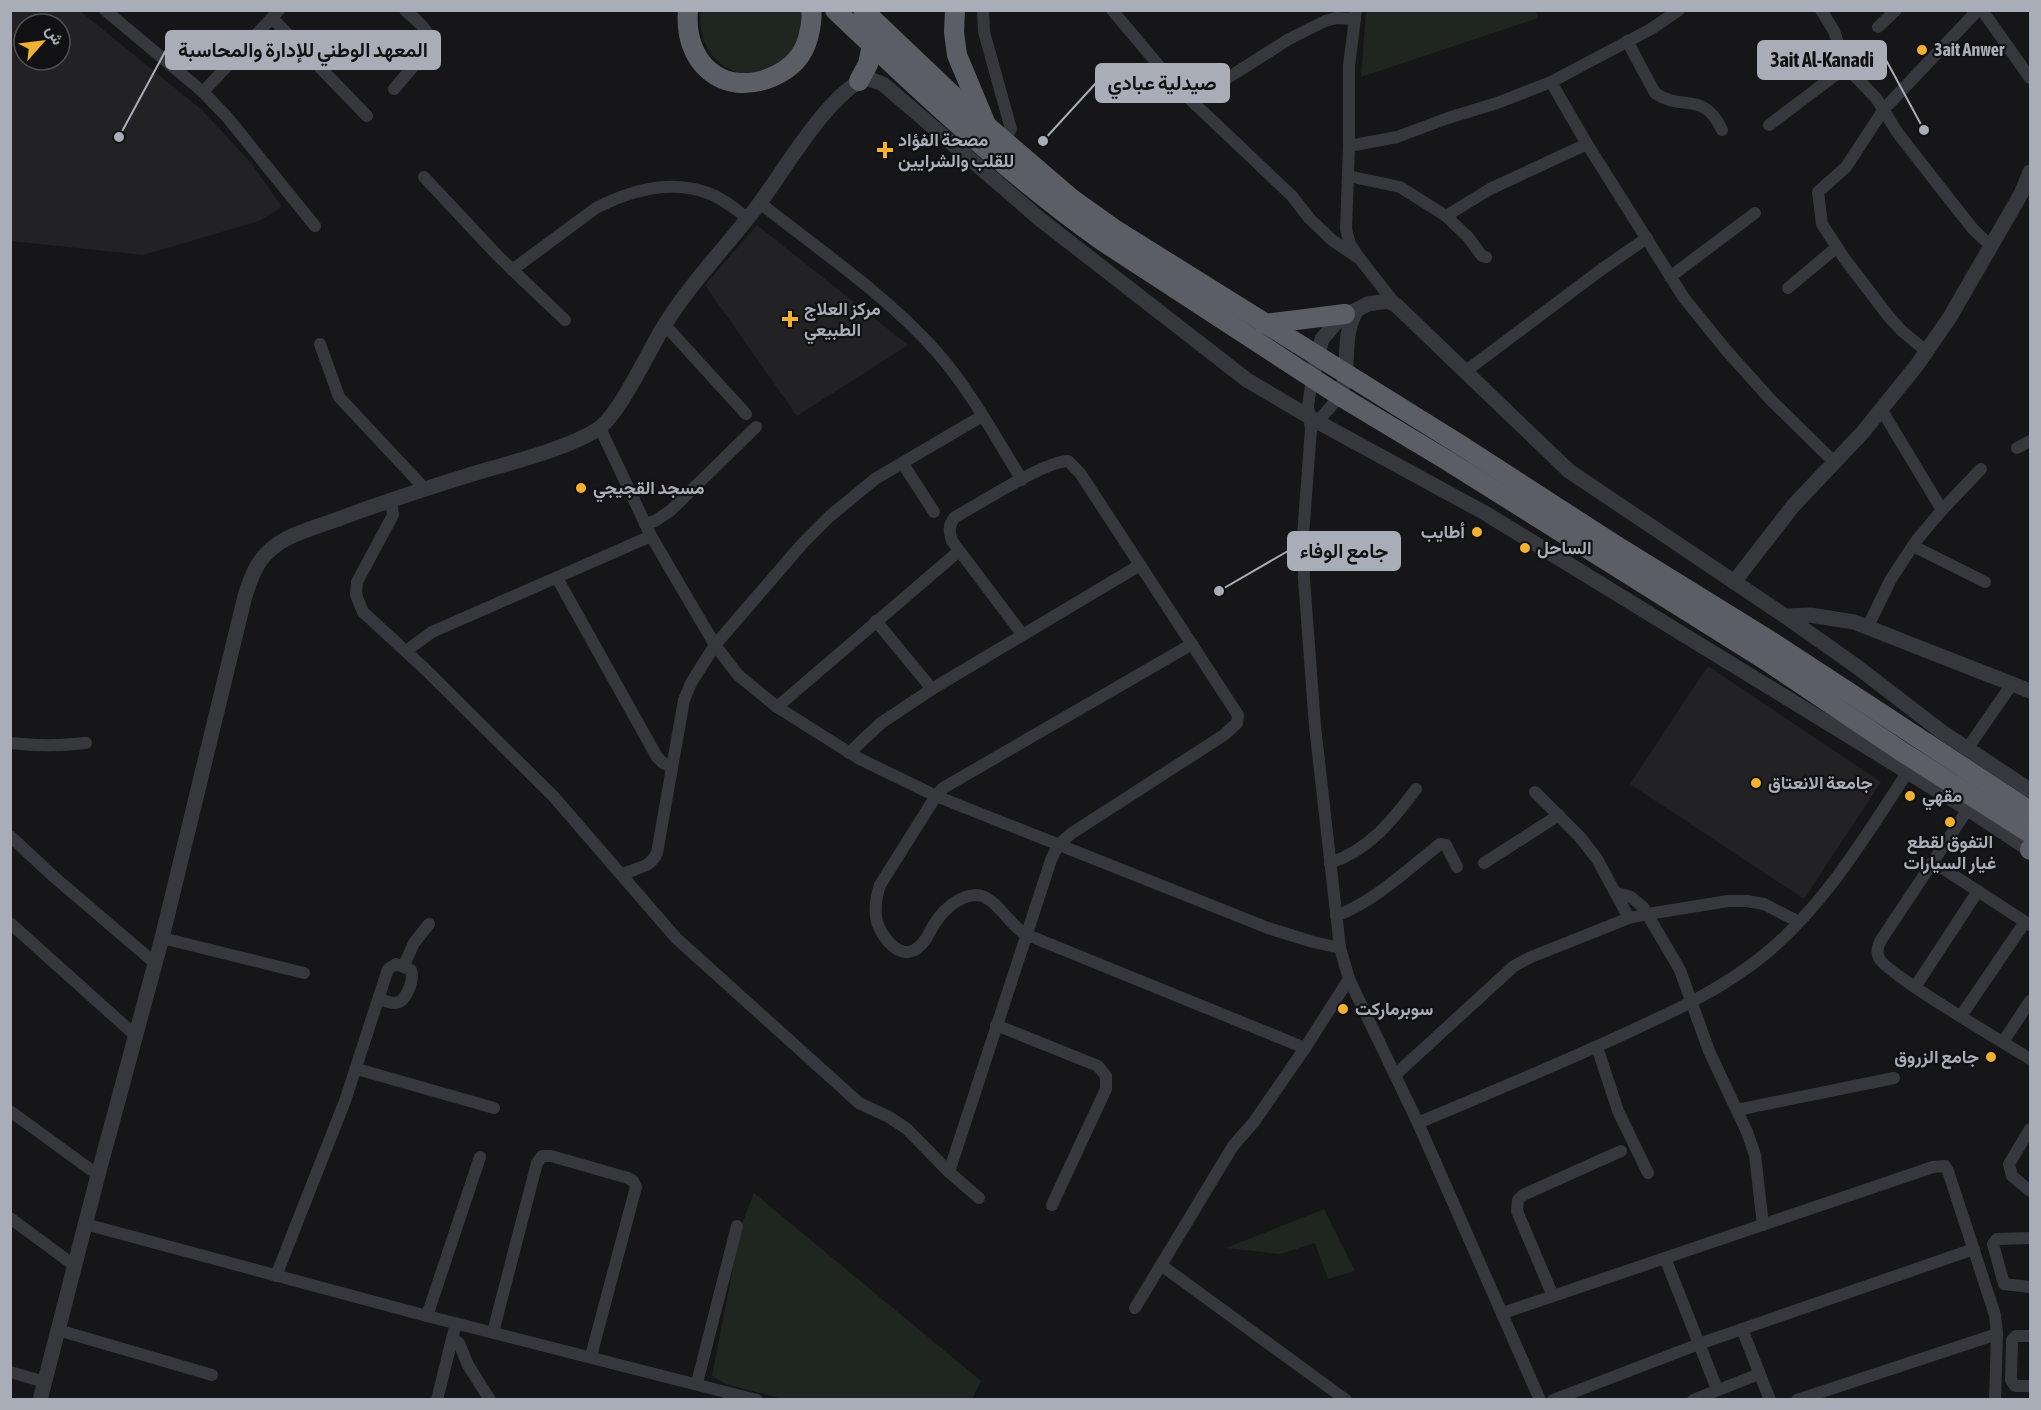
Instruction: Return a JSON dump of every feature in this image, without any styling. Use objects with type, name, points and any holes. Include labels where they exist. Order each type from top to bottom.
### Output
[{"type":"highway","points":[[688,10],[687,30],[694,51],[707,69],[720,80],[740,84],[762,81],[778,75],[800,57],[806,48],[811,25],[811,10]]},
{"type":"highway","points":[[835,10],[984,147],[1066,215],[1104,242],[1340,396],[1458,466],[1767,661],[1901,751],[2031,833]]},
{"type":"highway","points":[[863,10],[916,62],[1004,140],[1072,199],[1106,223],[1772,642],[2031,811]]},
{"type":"highway","points":[[955,10],[954,32],[957,55],[986,124]]},
{"type":"highway","points":[[859,81],[868,64],[872,45]]},
{"type":"highway","points":[[1264,324],[1351,313]]},
{"type":"street","points":[[105,10],[203,92],[244,136],[315,226]]},
{"type":"street","points":[[394,89],[430,47],[431,42],[427,31],[405,10]]},
{"type":"street","points":[[983,10],[984,32],[1011,129],[1004,140]]},
{"type":"street","points":[[1112,10],[1177,87],[1292,196],[1308,218],[1332,240],[1360,259]]},
{"type":"street","points":[[1349,146],[1406,134],[1551,82],[1679,10]]},
{"type":"street","points":[[1821,10],[1834,31],[1846,67],[1884,109],[1897,132],[1973,229],[1991,246]]},
{"type":"street","points":[[1878,27],[1896,10]]},
{"type":"street","points":[[1926,351],[1889,317],[1837,247],[1820,219],[1822,210],[1818,192],[1846,166],[1884,109],[1980,10],[2031,78]]},
{"type":"street","points":[[203,92],[275,14],[367,116]]},
{"type":"street","points":[[1226,79],[1289,39],[1325,21],[1355,15],[1349,66],[1346,229],[1350,244],[1396,305],[1569,471],[1785,616],[1967,749],[2031,790]]},
{"type":"street","points":[[1627,41],[1655,93],[1663,99],[1699,104],[1709,110],[1722,130]]},
{"type":"street","points":[[1769,125],[1846,67]]},
{"type":"street","points":[[40,1400],[156,964],[245,596],[257,567],[267,553],[280,543],[316,527],[388,501],[554,448],[600,428],[615,409],[664,324],[760,203],[781,170],[827,111],[849,87],[867,78],[883,84],[1041,220],[1247,380],[1313,423],[1485,513],[2030,849]]},
{"type":"street","points":[[1551,82],[1670,277],[1726,351],[1770,399],[1834,462]]},
{"type":"street","points":[[1446,216],[1490,189],[1587,144]]},
{"type":"street","points":[[1734,582],[1779,523],[1863,432],[1926,351],[1950,317],[1991,246],[2026,198],[2031,172]]},
{"type":"street","points":[[1348,176],[1400,187],[1446,216],[1468,237],[1482,256],[1486,257]]},
{"type":"street","points":[[424,177],[512,270],[565,320]]},
{"type":"street","points":[[512,270],[596,208],[618,197],[642,190],[669,186],[710,193],[747,219]]},
{"type":"street","points":[[760,203],[865,286],[936,351],[982,416],[1022,480]]},
{"type":"street","points":[[1670,277],[1755,213]]},
{"type":"street","points":[[1466,371],[1647,238]]},
{"type":"street","points":[[1788,288],[1837,247]]},
{"type":"street","points":[[1396,305],[1386,301],[1368,304],[1351,313],[1325,334],[1316,356],[1309,396],[1313,423],[1303,536],[1307,644],[1340,948],[1349,979],[1418,1123],[1540,1400]]},
{"type":"street","points":[[1313,423],[1340,396],[1347,374],[1346,338],[1351,313]]},
{"type":"street","points":[[664,324],[746,414]]},
{"type":"street","points":[[320,344],[339,397],[425,489]]},
{"type":"street","points":[[1881,409],[1942,510]]},
{"type":"street","points":[[622,875],[629,870],[647,866],[655,858],[684,700],[691,683],[715,645],[803,543],[859,491],[982,416]]},
{"type":"street","points":[[600,428],[651,536],[715,645],[738,675],[777,707],[849,753],[936,796],[1292,936],[1340,948]]},
{"type":"street","points":[[645,524],[670,511],[756,428]]},
{"type":"street","points":[[2017,448],[2031,441]]},
{"type":"street","points":[[949,1172],[1025,934],[1058,845],[1072,833],[1224,735],[1237,723],[1238,715],[1234,706],[1080,473],[1068,461],[1051,465],[955,517],[950,522],[949,531],[952,541],[1022,634]]},
{"type":"street","points":[[903,464],[934,512]]},
{"type":"street","points":[[1867,628],[1891,579],[1912,546],[1981,469]]},
{"type":"street","points":[[388,501],[393,515],[357,582],[356,595],[363,612],[406,651],[554,797],[660,921],[693,955],[859,1102],[907,1129],[949,1172],[979,1198]]},
{"type":"street","points":[[406,651],[432,632],[651,536]]},
{"type":"street","points":[[1912,546],[1985,582]]},
{"type":"street","points":[[777,707],[959,551]]},
{"type":"street","points":[[849,753],[881,723],[932,689],[1140,565]]},
{"type":"street","points":[[557,578],[657,757],[672,767]]},
{"type":"street","points":[[1785,616],[1810,615],[1854,622],[2031,691]]},
{"type":"street","points":[[876,621],[932,689]]},
{"type":"street","points":[[1192,644],[943,788],[880,885],[875,909],[881,932],[898,951],[913,951],[922,945],[934,923],[948,909],[962,899],[977,895],[991,899],[1016,928],[1025,934],[1305,1048]]},
{"type":"street","points":[[1967,749],[2012,684]]},
{"type":"street","points":[[10,743],[49,746],[86,743]]},
{"type":"street","points":[[1418,1123],[1597,1047],[1691,1004],[1715,990],[1764,954],[1819,900],[1860,844],[1907,773]]},
{"type":"street","points":[[1330,863],[1356,853],[1370,842],[1392,820],[1416,789]]},
{"type":"street","points":[[1535,792],[1580,837],[1597,859],[1629,918]]},
{"type":"street","points":[[1968,809],[1877,950],[1879,960],[1915,987],[2031,1059]]},
{"type":"street","points":[[1485,863],[1559,815]]},
{"type":"street","points":[[10,836],[156,964]]},
{"type":"street","points":[[1336,916],[1361,904],[1440,844],[1446,845],[1457,867]]},
{"type":"street","points":[[1934,862],[2028,924],[1961,1016]]},
{"type":"street","points":[[1915,987],[1978,891]]},
{"type":"street","points":[[1617,893],[1638,901],[1680,970],[1709,1051],[1755,1155],[1763,1225]]},
{"type":"street","points":[[1395,1075],[1514,966],[1629,918],[1728,901],[1747,901],[1764,904],[1799,922]]},
{"type":"street","points":[[10,923],[136,1036]]},
{"type":"street","points":[[404,965],[414,943],[429,924]]},
{"type":"street","points":[[162,938],[304,973]]},
{"type":"street","points":[[276,1276],[357,1069],[379,999],[390,967],[396,964],[404,965],[411,970],[412,977],[404,999],[394,1003],[379,999]]},
{"type":"street","points":[[1135,1308],[1233,1146],[1254,1122],[1349,979]]},
{"type":"street","points":[[2003,1042],[2031,1001]]},
{"type":"street","points":[[996,1025],[1098,1066],[1106,1076],[1106,1089],[1052,1206]]},
{"type":"street","points":[[1597,1047],[1618,1111],[1648,1173]]},
{"type":"street","points":[[357,1069],[494,1108]]},
{"type":"street","points":[[1737,1110],[1894,1078]]},
{"type":"street","points":[[10,1111],[98,1175]]},
{"type":"street","points":[[2031,1129],[2009,1164],[2012,1176],[2031,1191]]},
{"type":"street","points":[[1553,1296],[1517,1211],[1518,1200],[1621,1151]]},
{"type":"street","points":[[493,1332],[537,1163],[542,1156],[551,1156],[628,1178],[636,1187],[591,1356]]},
{"type":"street","points":[[427,1316],[480,1157]]},
{"type":"street","points":[[1503,1313],[1939,1165],[1945,1166],[1995,1315],[1997,1334],[1995,1400]]},
{"type":"street","points":[[10,1218],[75,1266]]},
{"type":"street","points":[[85,1224],[427,1316],[757,1400]]},
{"type":"street","points":[[697,1383],[737,1226]]},
{"type":"street","points":[[2031,1238],[2001,1239],[1993,1244],[2004,1284],[2031,1287]]},
{"type":"street","points":[[1552,1400],[1699,1344],[1974,1249]]},
{"type":"street","points":[[1665,1258],[1717,1389]]},
{"type":"street","points":[[1161,1265],[1346,1400]]},
{"type":"street","points":[[437,1400],[456,1323]]},
{"type":"street","points":[[1742,1329],[1770,1400]]},
{"type":"street","points":[[58,1330],[212,1375]]},
{"type":"street","points":[[1797,1400],[1997,1334]]},
{"type":"street","points":[[2031,1336],[2016,1336],[2012,1340],[2011,1380],[2015,1386],[2031,1386]]},
{"type":"street","points":[[453,1338],[459,1343],[468,1365],[490,1400]]},
{"type":"street","points":[[10,1371],[45,1382]]},
{"type":"street","points":[[1693,1400],[1759,1374]]},
{"type":"street","points":[[708,1400],[720,1390]]},
{"type":"shaded area","points":[[701,10],[804,11],[804,36],[786,63],[755,75],[738,73],[723,66],[711,54],[703,39],[700,23]]},
{"type":"shaded area","points":[[1535,10],[1538,18],[1361,77],[1366,11]]},
{"type":"shaded area","points":[[12,11],[80,11],[203,111],[251,163],[282,207],[259,221],[143,255],[11,241],[10,13]]},
{"type":"shaded area","points":[[757,225],[908,345],[797,416],[705,285]]},
{"type":"shaded area","name":"جامعة الانعتاق","points":[[1708,666],[1881,782],[1804,899],[1630,784]]},
{"type":"shaded area","points":[[754,1193],[981,1381],[972,1399],[786,1400],[726,1384],[712,1376],[741,1226]]},
{"type":"shaded area","points":[[1324,1209],[1355,1271],[1328,1279],[1315,1243],[1280,1254],[1226,1248]]},
{"type":"place","name":"3ait Anwer","points":[[1922,50]]},
{"type":"place","name":"3ait Al-Kanadi","points":[[1924,130]]},
{"type":"place","name":"المعهد الوطني للإدارة والمحاسبة","points":[[119,137]]},
{"type":"place","name":"صيدلية عبادي","points":[[1043,141]]},
{"type":"place","name":"مصحة الفؤاد للقلب والشرايين","points":[[885,150]]},
{"type":"place","name":"مركز العلاج الطبيعي","points":[[790,319]]},
{"type":"place","name":"مسجد القجيجي","points":[[581,488]]},
{"type":"place","name":"أطايب","points":[[1477,532]]},
{"type":"place","name":"الساحل","points":[[1525,548]]},
{"type":"place","name":"جامع الوفاء","points":[[1219,591]]},
{"type":"place","name":"جامعة الانعتاق","points":[[1756,783]]},
{"type":"place","name":"مقهي","points":[[1910,796]]},
{"type":"place","name":"التفوق لقطع غيار السيارات","points":[[1950,822]]},
{"type":"place","name":"سوبرماركت","points":[[1343,1009]]},
{"type":"place","name":"جامع الزروق","points":[[1991,1057]]}]
